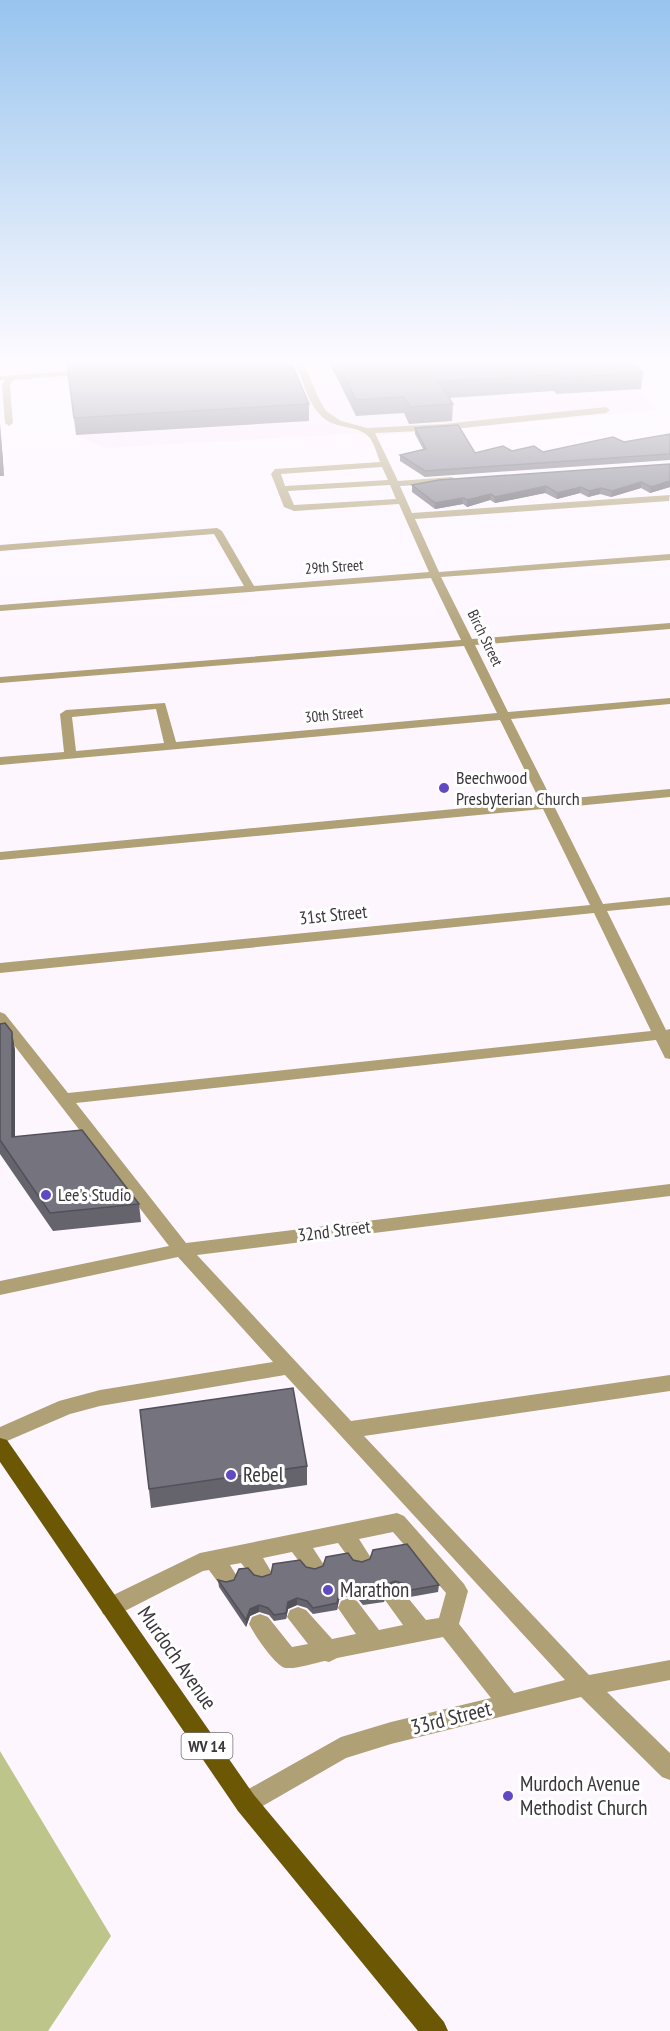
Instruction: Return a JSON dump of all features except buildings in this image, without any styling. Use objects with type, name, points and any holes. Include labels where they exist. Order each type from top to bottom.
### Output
[{"type":"main road","name":"Murdoch Avenue","points":[[0,1446],[246,1803],[435,2031]]},
{"type":"street","name":"Birch Street","points":[[382,457],[435,575],[504,716],[598,907],[665,1034],[670,1054]]},
{"type":"street","points":[[385,464],[278,471],[276,474],[289,507],[402,501]]},
{"type":"street","points":[[282,489],[463,479]]},
{"type":"street","points":[[409,516],[669,498]]},
{"type":"street","points":[[0,548],[217,531],[251,589]]},
{"type":"street","name":"29th Street","points":[[0,608],[670,557]]},
{"type":"street","points":[[0,680],[670,626]]},
{"type":"street","name":"30th Street","points":[[0,761],[670,701]]},
{"type":"street","points":[[70,755],[66,714],[161,705],[171,746]]},
{"type":"street","points":[[0,856],[670,793]]},
{"type":"street","name":"31st Street","points":[[0,968],[670,901]]},
{"type":"street","points":[[0,1017],[183,1250],[585,1686],[670,1769]]},
{"type":"street","points":[[66,1099],[665,1034]]},
{"type":"street","name":"32nd Street","points":[[0,1288],[183,1250],[670,1190]]},
{"type":"street","points":[[0,1436],[66,1407],[100,1398],[290,1367]]},
{"type":"street","points":[[347,1430],[670,1383]]},
{"type":"street","points":[[111,1607],[200,1562],[397,1522],[457,1591],[448,1626]]},
{"type":"street","points":[[342,1533],[361,1558]]},
{"type":"street","points":[[297,1542],[314,1565]]},
{"type":"street","points":[[246,1553],[262,1573]]},
{"type":"street","points":[[213,1559],[227,1578]]},
{"type":"street","points":[[396,1600],[422,1632]]},
{"type":"street","points":[[349,1608],[375,1641]]},
{"type":"street","points":[[298,1617],[329,1652]]},
{"type":"street","points":[[260,1624],[286,1658],[329,1652],[448,1626]]},
{"type":"street","points":[[448,1626],[509,1704]]},
{"type":"street","name":"33rd Street","points":[[246,1803],[331,1752],[391,1733],[585,1686],[670,1670]]},
{"type":"green space","points":[[0,1751],[111,1936],[48,2031],[0,2031]]},
{"type":"place","name":"Beechwood Presbyterian Church","points":[[444,788]]},
{"type":"place","name":"Lee's Studio","points":[[46,1195]]},
{"type":"place","name":"Rebel","points":[[231,1475]]},
{"type":"place","name":"Marathon","points":[[328,1590]]},
{"type":"place","name":"Murdoch Avenue Methodist Church","points":[[508,1796]]}]
